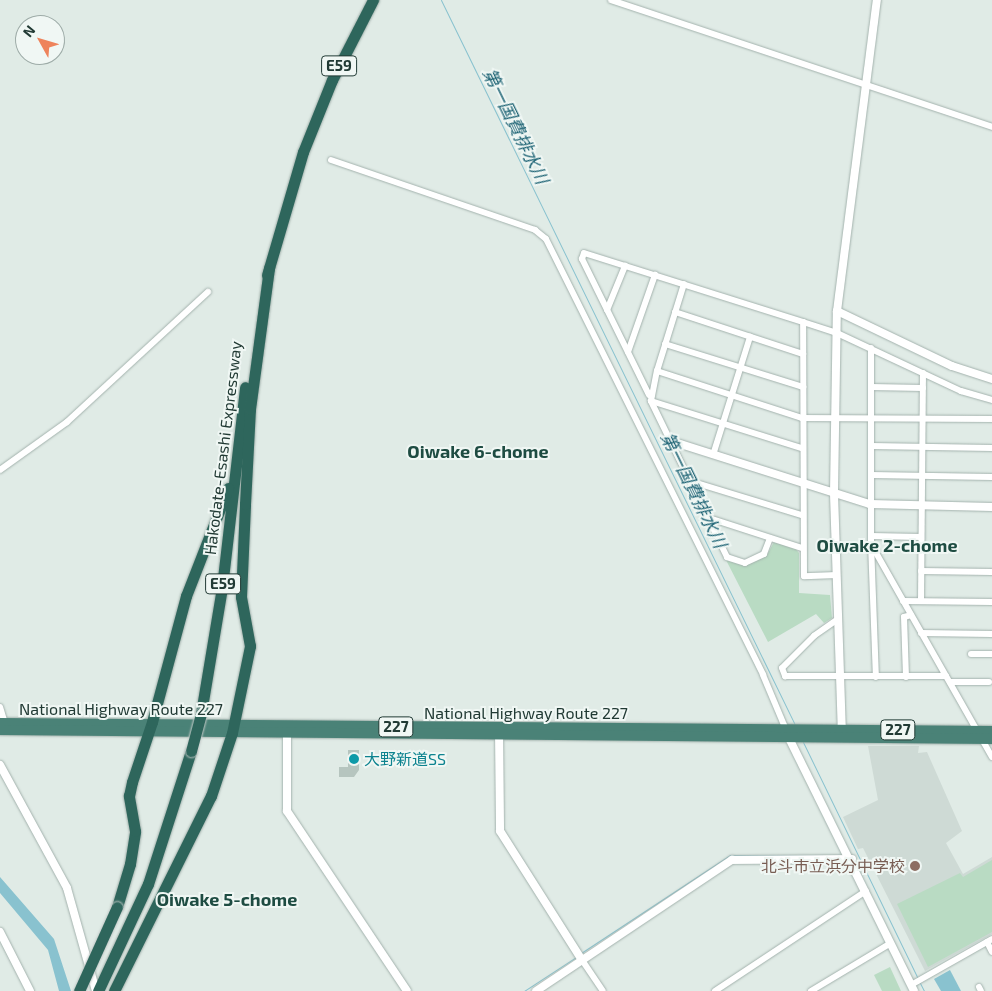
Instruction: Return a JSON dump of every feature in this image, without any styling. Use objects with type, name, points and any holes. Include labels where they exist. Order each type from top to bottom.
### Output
[{"type":"highway","name":"Hakodate-Esashi Expressway","points":[[97,991],[125,936],[158,857],[191,751],[200,713],[222,587],[237,454],[269,268],[310,135],[372,0]]},
{"type":"highway","points":[[114,991],[135,954],[211,796],[232,729],[250,646],[241,597],[254,349]]},
{"type":"highway","points":[[79,991],[116,907],[130,864],[135,831],[129,796],[151,727],[178,621],[220,515],[237,454]]},
{"type":"highway","name":"National Highway Route 227","points":[[2,725],[287,730],[984,736],[992,731]]},
{"type":"street","points":[[611,0],[992,127]]},
{"type":"street","points":[[842,734],[834,493],[837,311],[877,0]]},
{"type":"street","points":[[331,160],[535,230],[546,240],[791,734],[891,943],[916,984],[989,941],[992,952]]},
{"type":"street","points":[[770,538],[764,554],[745,563],[727,557],[582,259],[584,253],[837,333],[923,373],[992,400]]},
{"type":"street","points":[[607,310],[625,266]]},
{"type":"street","points":[[628,352],[655,275]]},
{"type":"street","points":[[650,398],[656,371],[684,284]]},
{"type":"street","points":[[0,470],[67,422],[208,292]]},
{"type":"street","points":[[837,311],[952,366],[992,379]]},
{"type":"street","points":[[675,312],[803,354]]},
{"type":"street","points":[[803,322],[801,515],[804,576],[837,575]]},
{"type":"street","points":[[713,455],[750,337]]},
{"type":"street","points":[[665,344],[803,387]]},
{"type":"street","points":[[871,348],[870,504],[876,677]]},
{"type":"street","points":[[656,371],[802,418],[992,419]]},
{"type":"street","points":[[921,601],[923,373]]},
{"type":"street","points":[[871,386],[923,388]]},
{"type":"street","points":[[650,398],[723,424],[801,448]]},
{"type":"street","points":[[671,441],[870,504],[992,507]]},
{"type":"street","points":[[871,446],[992,448]]},
{"type":"street","points":[[871,475],[992,477]]},
{"type":"street","points":[[690,481],[801,515]]},
{"type":"street","points":[[709,518],[802,548]]},
{"type":"street","points":[[871,539],[921,537]]},
{"type":"street","points":[[871,539],[911,615],[946,676],[984,736],[992,757]]},
{"type":"street","points":[[921,571],[992,572]]},
{"type":"street","points":[[903,601],[992,602]]},
{"type":"street","points":[[906,677],[904,617],[911,615]]},
{"type":"street","points":[[838,619],[814,636],[782,668],[785,676],[946,676]]},
{"type":"street","points":[[922,633],[992,634]]},
{"type":"street","points":[[970,654],[992,654]]},
{"type":"street","points":[[950,682],[989,682]]},
{"type":"street","points":[[0,707],[2,725]]},
{"type":"street","points":[[287,730],[287,811],[407,991]]},
{"type":"street","points":[[499,732],[500,831],[602,991]]},
{"type":"street","points":[[0,765],[67,888],[97,991]]},
{"type":"street","points":[[536,991],[580,957],[732,860],[852,860]]},
{"type":"street","points":[[715,991],[866,891]]},
{"type":"street","points":[[0,932],[30,991]]},
{"type":"street","points":[[811,991],[891,943]]},
{"type":"shaded area","name":"北斗市立浜分中学校","points":[[868,746],[919,746],[918,753],[927,752],[962,831],[946,843],[963,874],[992,857],[992,934],[925,971],[863,848],[858,849],[843,817],[878,800]]},
{"type":"green space","points":[[774,542],[795,548],[799,553],[799,593],[830,595],[832,618],[824,623],[816,614],[768,642],[726,560],[745,566],[767,555]]},
{"type":"green space","points":[[992,860],[992,932],[928,967],[897,904],[960,873],[963,877]]},
{"type":"green space","points":[[890,967],[901,991],[882,991],[874,975]]},
{"type":"water","points":[[0,877],[54,939],[71,991],[59,991],[48,950],[0,893]]},
{"type":"water","points":[[950,970],[961,991],[941,991],[934,979]]},
{"type":"building","name":"大野新道SS","points":[[348,750],[359,750],[359,770],[354,777],[339,777],[339,767],[348,767]]},
{"type":"waterway","name":"第一国費排水川","points":[[441,0],[795,725]]},
{"type":"waterway","name":"第一国費排水川","points":[[803,742],[918,979]]},
{"type":"waterway","points":[[581,953],[730,855],[822,855]]},
{"type":"waterway","points":[[524,991],[576,957]]},
{"type":"waterway","name":"第一国費排水川","points":[[920,983],[924,991]]},
{"type":"place","name":"大野新道SS","points":[[354,759]]},
{"type":"place","name":"北斗市立浜分中学校","points":[[915,866]]},
{"type":"district","name":"Oiwake 6-chome","points":[[478,451]]},
{"type":"district","name":"Oiwake 2-chome","points":[[887,545]]},
{"type":"district","name":"Oiwake 5-chome","points":[[227,899]]}]
